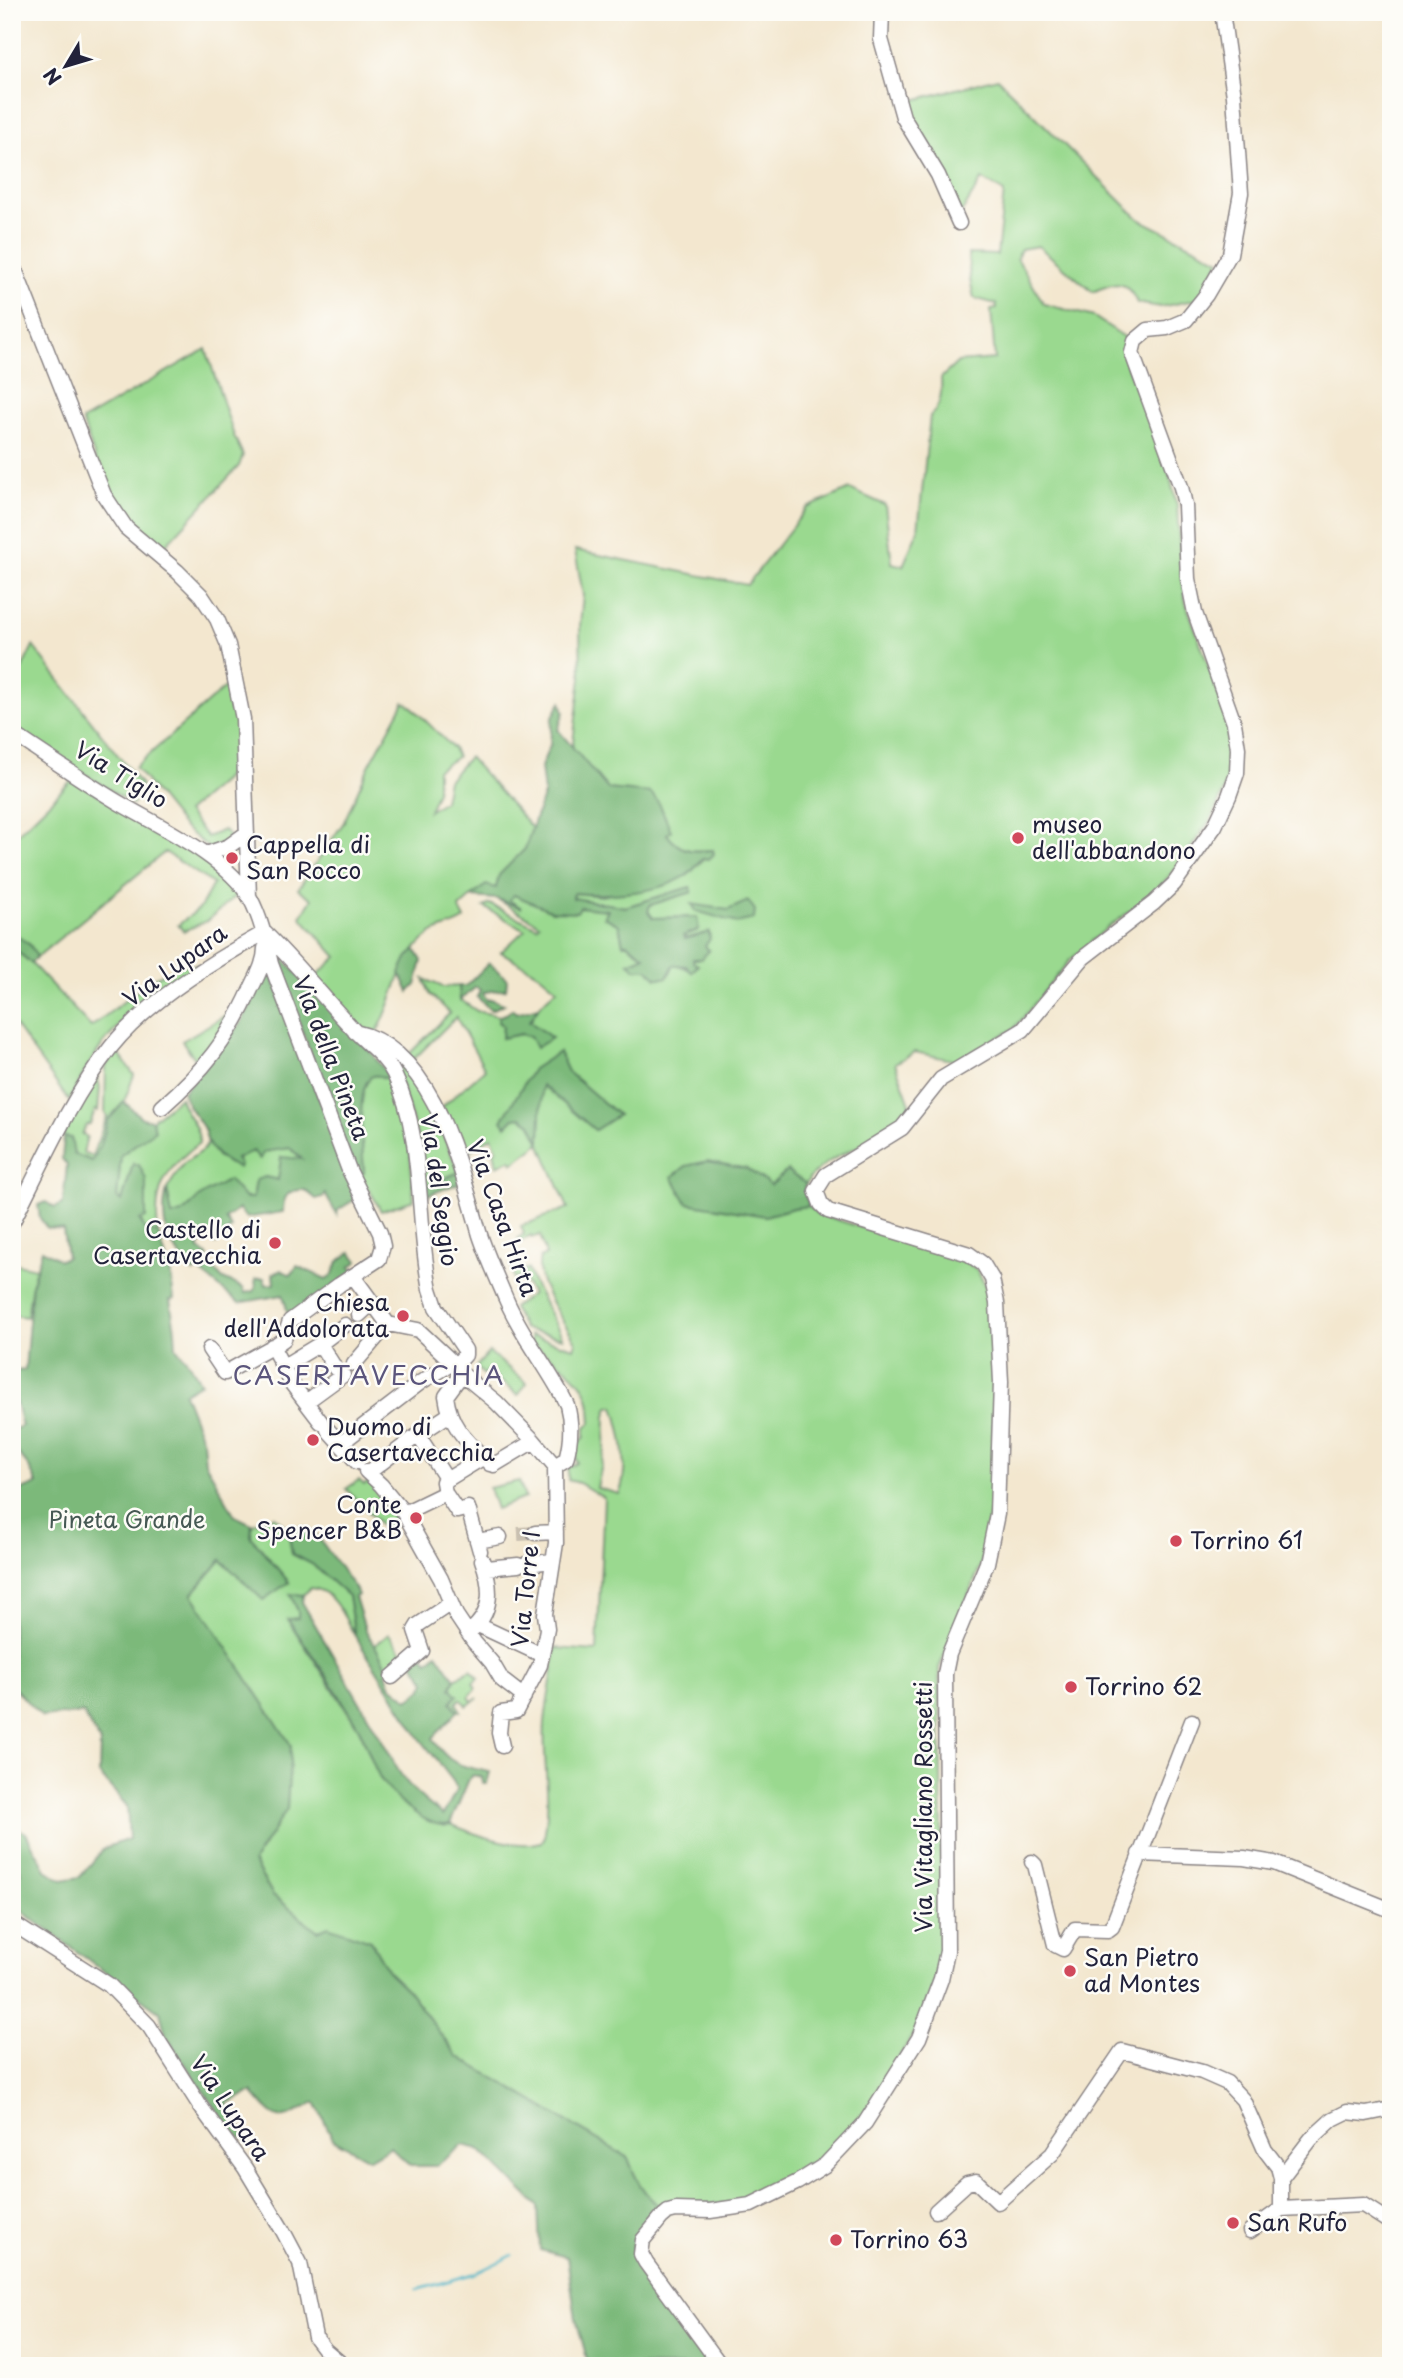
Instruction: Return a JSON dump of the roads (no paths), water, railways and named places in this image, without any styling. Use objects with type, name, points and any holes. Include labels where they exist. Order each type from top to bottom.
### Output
[{"type":"street","points":[[882,12],[881,39],[903,117],[938,175],[959,223]]},
{"type":"street","name":"Via Vitagliano Rossetti","points":[[721,2366],[659,2282],[641,2254],[640,2247],[668,2212],[710,2211],[751,2205],[798,2182],[825,2165],[865,2123],[919,2038],[941,1979],[947,1951],[945,1674],[949,1654],[987,1563],[996,1514],[1001,1382],[997,1303],[992,1279],[984,1264],[969,1254],[828,1211],[821,1205],[816,1191],[826,1175],[902,1128],[941,1079],[1023,1030],[1083,958],[1154,903],[1174,884],[1215,826],[1237,773],[1238,748],[1234,723],[1195,614],[1188,579],[1185,505],[1181,487],[1132,352],[1135,341],[1148,330],[1167,328],[1186,320],[1206,295],[1230,254],[1241,193],[1234,96],[1222,12]]},
{"type":"street","points":[[12,262],[15,279],[104,495],[126,528],[201,595],[217,620],[228,645],[243,719],[249,897],[264,933],[265,954],[239,1016],[207,1064],[162,1107]]},
{"type":"street","name":"Via Tiglio","points":[[12,733],[113,799],[206,854],[232,877],[249,897]]},
{"type":"street","points":[[206,854],[229,846],[247,833]]},
{"type":"street","name":"Via del Seggio","points":[[264,933],[393,1071],[414,1143],[430,1289],[436,1307],[465,1350],[457,1368]]},
{"type":"street","name":"Via della Pineta","points":[[264,933],[271,964],[362,1197],[380,1233],[382,1253],[379,1259],[351,1278]]},
{"type":"street","name":"Via Lupara","points":[[12,1223],[76,1100],[112,1044],[165,996],[264,933]]},
{"type":"street","name":"Via Casa Hirta","points":[[355,1032],[372,1035],[402,1058],[414,1070],[436,1107],[456,1153],[481,1237],[505,1298],[567,1405],[570,1417],[566,1459],[550,1461]]},
{"type":"street","points":[[330,1275],[331,1279],[346,1275],[351,1278],[388,1324],[418,1330],[496,1402],[550,1461]]},
{"type":"street","points":[[209,1349],[225,1373],[284,1339],[290,1321],[351,1278]]},
{"type":"street","points":[[359,1315],[372,1303]]},
{"type":"street","points":[[354,1364],[388,1324]]},
{"type":"street","points":[[282,1367],[345,1325]]},
{"type":"street","points":[[306,1402],[340,1373],[320,1344]]},
{"type":"street","points":[[272,1346],[282,1367],[306,1402],[340,1444],[404,1513],[451,1603],[473,1629],[502,1680],[524,1697],[514,1712],[501,1713],[499,1733],[502,1746]]},
{"type":"street","points":[[457,1368],[446,1396],[450,1415],[457,1431],[490,1464],[494,1465],[534,1441]]},
{"type":"street","points":[[340,1444],[421,1382],[457,1368]]},
{"type":"street","points":[[364,1469],[450,1415]]},
{"type":"street","points":[[418,1435],[457,1511],[467,1507],[481,1555],[490,1588],[488,1606],[473,1629]]},
{"type":"street","points":[[404,1513],[484,1457]]},
{"type":"street","name":"Via Torre I","points":[[524,1697],[542,1655],[556,1532],[554,1482],[550,1461]]},
{"type":"street","points":[[535,1533],[556,1532]]},
{"type":"street","points":[[481,1555],[500,1537]]},
{"type":"street","points":[[481,1555],[522,1564],[552,1561]]},
{"type":"street","points":[[392,1677],[422,1651],[415,1630],[418,1625],[451,1603]]},
{"type":"street","points":[[473,1629],[542,1655]]},
{"type":"street","points":[[1032,1862],[1042,1892],[1052,1941],[1058,1948],[1063,1949],[1074,1929],[1104,1931],[1112,1927],[1192,1721]]},
{"type":"street","points":[[1139,1854],[1244,1858],[1274,1863],[1391,1910]]},
{"type":"street","name":"Via Lupara","points":[[12,1923],[109,1985],[149,2026],[200,2106],[245,2168],[283,2231],[300,2263],[315,2336],[325,2350],[344,2366]]},
{"type":"street","points":[[936,2211],[967,2183],[976,2180],[998,2203],[1052,2154],[1122,2051],[1202,2073],[1227,2083],[1243,2099],[1265,2150],[1278,2167],[1281,2178],[1281,2208]]},
{"type":"street","points":[[1281,2178],[1311,2139],[1333,2119],[1347,2112],[1366,2114],[1391,2109]]},
{"type":"street","points":[[1250,2231],[1281,2208],[1363,2205],[1391,2223]]},
{"type":"waterway","points":[[417,2290],[476,2273],[513,2255]]},
{"type":"tunnel","points":[[518,1534],[535,1533]]},
{"type":"place","name":"museo dell'abbandono","points":[[1018,838]]},
{"type":"place","name":"Cappella di San Rocco","points":[[232,858]]},
{"type":"place","name":"Castello di Casertavecchia","points":[[275,1243]]},
{"type":"place","name":"Chiesa dell'Addolorata","points":[[403,1316]]},
{"type":"place","name":"Duomo di Casertavecchia","points":[[313,1440]]},
{"type":"place","name":"Conte Spencer B&B","points":[[416,1518]]},
{"type":"place","name":"Torrino 61","points":[[1176,1541]]},
{"type":"place","name":"Torrino 62","points":[[1071,1687]]},
{"type":"place","name":"San Pietro ad Montes","points":[[1070,1971]]},
{"type":"place","name":"San Rufo","points":[[1233,2223]]},
{"type":"place","name":"Torrino 63","points":[[836,2240]]},
{"type":"district","name":"CASERTAVECCHIA","points":[[369,1376]]},
{"type":"park label","name":"Pineta Grande","points":[[127,1520]]}]
